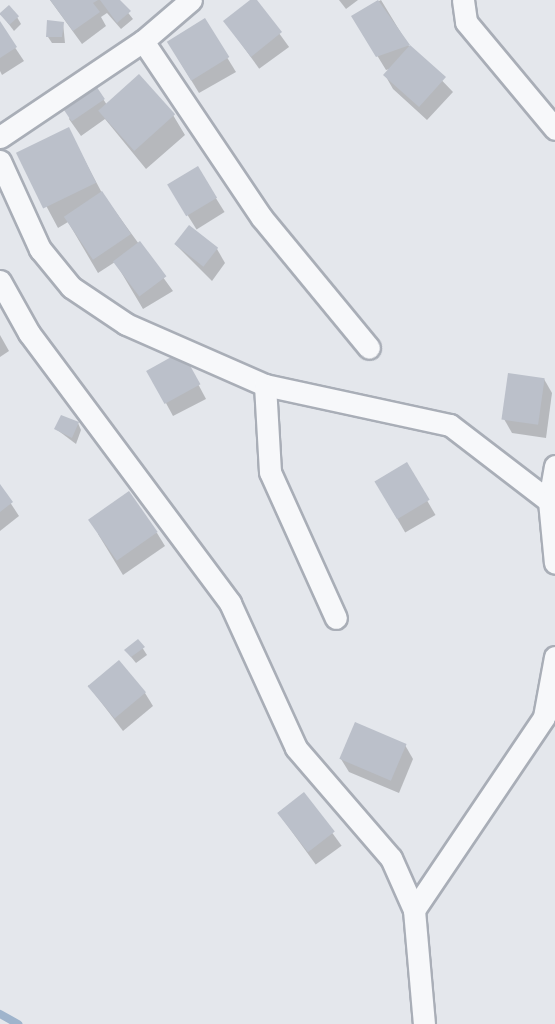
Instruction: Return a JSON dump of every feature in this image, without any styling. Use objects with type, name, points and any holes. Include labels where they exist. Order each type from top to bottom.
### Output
[{"type":"street","points":[[0,137],[143,41],[191,0]]},
{"type":"street","points":[[463,0],[466,22],[555,129]]},
{"type":"street","points":[[143,41],[262,218],[369,348]]},
{"type":"street","points":[[0,161],[40,249],[71,287],[126,324],[265,385],[450,425],[549,501]]},
{"type":"street","points":[[0,281],[29,333],[230,603],[296,748],[391,858],[414,910],[424,1024]]},
{"type":"street","points":[[265,385],[270,472],[336,618]]},
{"type":"street","points":[[555,466],[549,501],[555,563]]},
{"type":"street","points":[[414,910],[544,717],[555,657]]},
{"type":"building","points":[[50,0],[98,0],[93,3],[100,12],[73,31]]},
{"type":"building","points":[[100,0],[120,0],[131,11],[117,23]]},
{"type":"building","points":[[250,0],[257,0],[282,32],[251,57],[223,21]]},
{"type":"building","points":[[378,0],[410,45],[376,57],[351,16]]},
{"type":"building","points":[[9,5],[19,16],[9,25],[0,14]]},
{"type":"building","points":[[205,18],[229,57],[191,81],[167,42]]},
{"type":"building","points":[[47,20],[64,22],[62,37],[46,37]]},
{"type":"building","points":[[0,21],[17,47],[0,58]]},
{"type":"building","points":[[410,45],[446,77],[419,107],[383,75]]},
{"type":"building","points":[[139,74],[175,114],[134,151],[98,111]]},
{"type":"building","points":[[92,80],[105,99],[72,121],[59,102]]},
{"type":"building","points":[[69,127],[96,183],[43,209],[16,153]]},
{"type":"building","points":[[198,166],[217,198],[186,216],[167,185]]},
{"type":"building","points":[[102,191],[131,234],[93,260],[64,217]]},
{"type":"building","points":[[189,225],[218,248],[203,267],[174,244]]},
{"type":"building","points":[[140,241],[166,276],[139,297],[113,261]]},
{"type":"building","points":[[182,351],[200,384],[165,404],[146,371]]},
{"type":"building","points":[[508,373],[545,378],[538,425],[501,420]]},
{"type":"building","points":[[61,415],[79,422],[72,438],[54,429]]},
{"type":"building","points":[[407,462],[430,500],[397,519],[374,482]]},
{"type":"building","points":[[0,484],[13,502],[0,512]]},
{"type":"building","points":[[129,491],[158,532],[117,561],[88,520]]},
{"type":"building","points":[[138,639],[145,647],[131,657],[124,650]]},
{"type":"building","points":[[119,660],[146,692],[115,719],[88,686]]},
{"type":"building","points":[[355,722],[407,744],[391,781],[339,759]]},
{"type":"building","points":[[304,792],[335,831],[308,852],[277,813]]},
{"type":"waterway","points":[[0,1014],[18,1024]]}]
